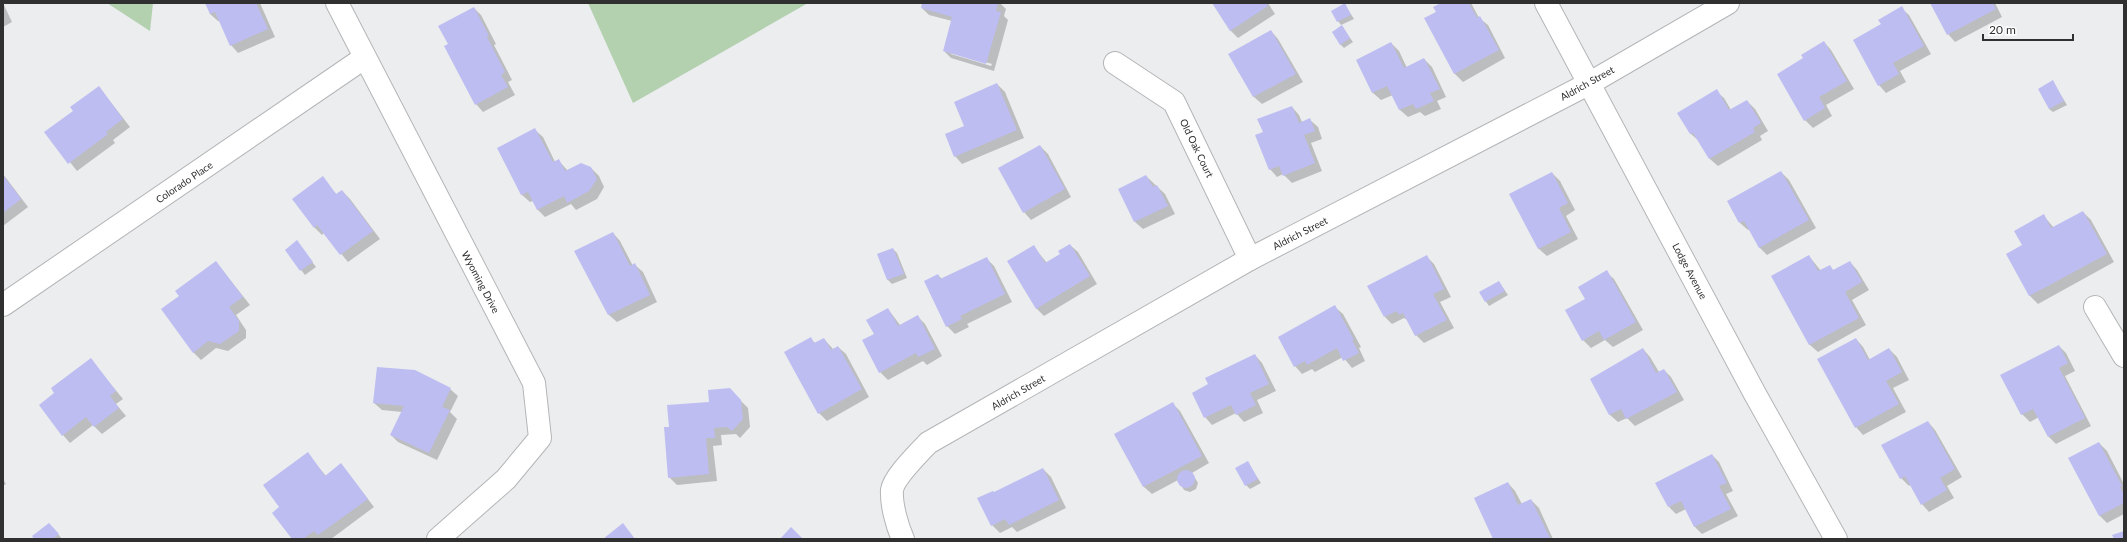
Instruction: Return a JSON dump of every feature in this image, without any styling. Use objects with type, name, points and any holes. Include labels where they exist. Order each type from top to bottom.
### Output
[{"type":"street","name":"Wyoming Drive","points":[[337,3],[364,58],[534,383],[540,438],[506,479],[438,539]]},
{"type":"street","name":"Lodge Avenue","points":[[1546,3],[1755,394],[1836,539]]},
{"type":"street","name":"Aldrich Street","points":[[903,539],[897,524],[892,490],[907,465],[928,444],[1250,259],[1590,83],[1728,3]]},
{"type":"street","name":"Colorado Place","points":[[3,305],[364,58]]},
{"type":"street","name":"Old Oak Court","points":[[1115,63],[1174,102],[1250,259]]},
{"type":"street","points":[[2095,307],[2124,356]]},
{"type":"green space","points":[[107,3],[153,3],[150,31]]},
{"type":"green space","points":[[588,3],[808,3],[633,103]]},
{"type":"building","points":[[205,3],[256,3],[268,29],[230,46],[215,12],[210,14]]},
{"type":"building","points":[[922,3],[998,3],[996,11],[1001,12],[986,64],[943,51],[952,17],[921,8]]},
{"type":"building","points":[[1212,3],[1266,3],[1268,6],[1230,31]]},
{"type":"building","points":[[1345,3],[1351,15],[1337,22],[1331,11]]},
{"type":"building","points":[[1441,3],[1469,3],[1477,18],[1480,16],[1499,50],[1454,74],[1424,18],[1436,12],[1433,7]]},
{"type":"building","points":[[1930,3],[1993,3],[1996,9],[1947,35]]},
{"type":"building","points":[[1902,6],[1924,46],[1893,63],[1899,74],[1878,86],[1853,40],[1881,24],[1878,20]]},
{"type":"building","points":[[474,7],[505,72],[501,75],[508,87],[475,105],[444,46],[448,44],[438,26]]},
{"type":"building","points":[[1342,25],[1350,38],[1340,45],[1332,32]]},
{"type":"building","points":[[1271,30],[1296,74],[1253,97],[1228,54]]},
{"type":"building","points":[[1824,41],[1847,81],[1819,97],[1825,108],[1804,121],[1777,74],[1803,58],[1801,55]]},
{"type":"building","points":[[1391,42],[1404,68],[1424,58],[1440,89],[1430,93],[1434,101],[1416,109],[1413,104],[1399,110],[1387,86],[1372,93],[1356,60]]},
{"type":"building","points":[[2053,80],[2064,101],[2049,109],[2038,89]]},
{"type":"building","points":[[997,83],[1017,130],[954,157],[945,134],[964,126],[954,102]]},
{"type":"building","points":[[99,86],[123,119],[106,132],[108,134],[68,164],[44,132],[73,111],[70,107]]},
{"type":"building","points":[[1717,89],[1729,110],[1747,100],[1761,123],[1753,128],[1755,132],[1709,159],[1693,133],[1690,134],[1677,113]]},
{"type":"building","points":[[1292,106],[1299,123],[1310,118],[1315,131],[1304,135],[1315,163],[1283,176],[1279,166],[1269,170],[1255,135],[1263,132],[1257,119]]},
{"type":"building","points":[[535,128],[553,162],[559,159],[565,171],[581,163],[591,167],[597,179],[589,191],[567,203],[564,196],[537,210],[528,192],[521,195],[497,148]]},
{"type":"building","points":[[1040,145],[1065,189],[1023,213],[998,168]]},
{"type":"building","points":[[1781,171],[1809,220],[1759,248],[1744,221],[1739,223],[1727,201]]},
{"type":"building","points":[[1552,172],[1568,203],[1559,208],[1571,232],[1538,249],[1509,194]]},
{"type":"building","points":[[3,175],[21,199],[3,213]]},
{"type":"building","points":[[1146,175],[1153,187],[1157,185],[1168,206],[1134,222],[1118,189]]},
{"type":"building","points":[[323,176],[336,194],[342,190],[373,231],[340,255],[317,225],[314,228],[292,199]]},
{"type":"building","points":[[2083,211],[2107,254],[2029,296],[2006,254],[2022,245],[2014,231],[2044,214],[2051,228]]},
{"type":"building","points":[[613,232],[630,266],[635,263],[650,295],[608,315],[574,251]]},
{"type":"building","points":[[297,240],[313,262],[300,271],[285,250]]},
{"type":"building","points":[[1070,244],[1090,276],[1036,309],[1007,261],[1034,245],[1045,263],[1060,254],[1058,251]]},
{"type":"building","points":[[893,248],[904,274],[887,280],[877,254]]},
{"type":"building","points":[[1427,255],[1444,289],[1433,294],[1447,320],[1415,336],[1403,313],[1399,315],[1397,311],[1384,317],[1367,286]]},
{"type":"building","points":[[1809,255],[1818,271],[1830,265],[1833,270],[1850,261],[1862,282],[1845,292],[1859,318],[1809,345],[1771,276]]},
{"type":"building","points":[[987,257],[1005,294],[960,316],[962,319],[946,327],[924,281],[938,274],[940,279]]},
{"type":"building","points":[[216,261],[243,297],[229,307],[239,321],[239,331],[220,344],[208,341],[193,353],[161,309],[179,296],[175,291]]},
{"type":"building","points":[[1607,270],[1636,322],[1604,340],[1599,331],[1582,341],[1565,310],[1585,299],[1578,287]]},
{"type":"building","points":[[1499,281],[1505,291],[1485,302],[1479,292]]},
{"type":"building","points":[[1335,305],[1354,340],[1352,340],[1359,353],[1343,361],[1337,348],[1307,365],[1305,361],[1294,367],[1278,337]]},
{"type":"building","points":[[888,308],[898,326],[918,315],[935,349],[918,357],[916,353],[879,373],[862,340],[874,334],[866,320]]},
{"type":"building","points":[[811,337],[814,343],[824,338],[831,350],[838,346],[862,389],[818,414],[784,352]]},
{"type":"building","points":[[1856,338],[1868,360],[1889,348],[1902,372],[1886,381],[1899,404],[1855,428],[1817,359]]},
{"type":"building","points":[[2059,345],[2068,363],[2059,368],[2085,418],[2048,437],[2033,409],[2021,415],[2000,375]]},
{"type":"building","points":[[1643,348],[1656,373],[1664,369],[1677,392],[1626,419],[1621,409],[1609,415],[1590,379]]},
{"type":"building","points":[[1255,354],[1269,384],[1250,393],[1256,405],[1236,415],[1231,405],[1204,418],[1192,393],[1208,384],[1205,378]]},
{"type":"building","points":[[91,358],[116,391],[110,396],[119,408],[94,427],[86,417],[62,436],[39,405],[54,393],[51,388]]},
{"type":"building","points":[[377,367],[415,370],[451,388],[442,407],[450,410],[429,453],[390,435],[404,406],[373,403]]},
{"type":"building","points":[[730,388],[741,400],[743,419],[732,431],[727,427],[714,428],[715,438],[706,438],[709,474],[668,478],[664,427],[669,427],[667,405],[709,402],[708,390]]},
{"type":"building","points":[[1173,402],[1202,456],[1143,487],[1114,434]]},
{"type":"building","points":[[1928,421],[1955,469],[1940,478],[1947,490],[1921,505],[1905,476],[1900,479],[1881,445]]},
{"type":"building","points":[[2099,442],[2122,486],[2120,487],[2124,495],[2124,503],[2099,516],[2068,458]]},
{"type":"building","points":[[308,452],[325,476],[341,463],[368,499],[318,535],[314,531],[303,539],[292,539],[272,513],[279,507],[263,485]]},
{"type":"building","points":[[1712,454],[1727,483],[1719,486],[1731,509],[1694,527],[1681,501],[1668,507],[1655,483]]},
{"type":"building","points":[[1248,461],[1258,479],[1245,486],[1235,468]]},
{"type":"building","points":[[1043,468],[1059,500],[1009,525],[1005,519],[991,526],[977,498],[993,491],[994,492]]},
{"type":"building","points":[[1182,470],[1190,470],[1195,475],[1193,486],[1190,488],[1182,488],[1177,483],[1177,475]]},
{"type":"building","points":[[1508,482],[1518,505],[1531,499],[1550,538],[1493,539],[1474,498]]},
{"type":"building","points":[[49,523],[59,534],[53,539],[34,539],[32,536]]},
{"type":"building","points":[[623,523],[635,539],[603,539]]},
{"type":"building","points":[[791,527],[803,539],[780,539]]},
{"type":"building","points":[[2124,531],[2124,539],[2114,539],[2112,535]]}]
